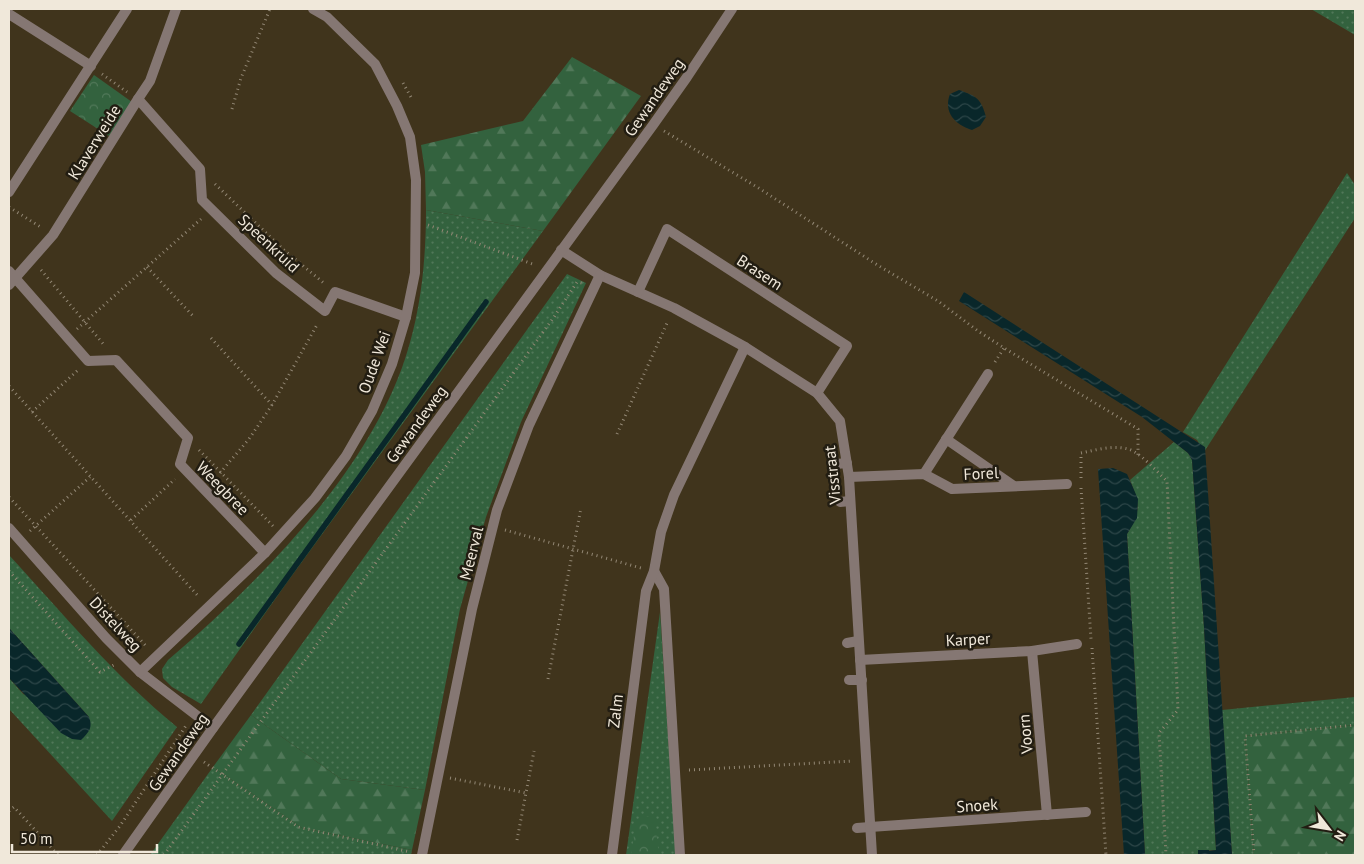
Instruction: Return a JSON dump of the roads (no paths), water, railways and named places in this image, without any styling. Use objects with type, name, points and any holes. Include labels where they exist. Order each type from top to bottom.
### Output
[{"type":"street","points":[[9,192],[127,9]]},
{"type":"street","name":"Klaverweide","points":[[12,282],[53,235],[150,81],[176,9]]},
{"type":"street","name":"Oude Wei","points":[[140,672],[265,553],[315,498],[346,456],[372,411],[392,364],[406,317],[415,273],[416,180],[410,137],[397,106],[374,64],[326,17],[313,9]]},
{"type":"street","name":"Gewandeweg","points":[[123,855],[213,728],[688,77],[732,9]]},
{"type":"street","points":[[9,14],[91,66]]},
{"type":"street","name":"Speenkruid","points":[[138,99],[200,169],[202,200],[276,273],[325,311],[335,292],[406,317]]},
{"type":"street","name":"Brasem","points":[[638,292],[667,230],[847,346],[817,393]]},
{"type":"street","name":"Visstraat","points":[[562,250],[600,275],[674,308],[745,347],[817,393],[840,421],[841,463],[848,477],[845,502],[862,680],[872,855]]},
{"type":"street","points":[[9,271],[12,282]]},
{"type":"street","name":"Meerval","points":[[422,855],[472,609],[497,510],[529,425],[600,275]]},
{"type":"street","name":"Weegbree","points":[[12,282],[88,361],[116,360],[188,438],[180,464],[265,553]]},
{"type":"street","name":"Zalm","points":[[612,855],[646,591],[654,571],[661,532],[674,495],[745,347]]},
{"type":"street","points":[[848,477],[924,474],[988,374]]},
{"type":"street","name":"Forel","points":[[946,439],[1014,486]]},
{"type":"street","name":"Forel","points":[[924,474],[952,490],[1067,484]]},
{"type":"street","name":"Distelweg","points":[[9,528],[127,660],[213,728]]},
{"type":"street","points":[[654,571],[664,589],[680,855]]},
{"type":"street","points":[[847,643],[858,641]]},
{"type":"street","name":"Karper","points":[[860,660],[1032,651],[1077,644]]},
{"type":"street","name":"Voorn","points":[[1032,651],[1047,815]]},
{"type":"street","points":[[850,680],[862,680]]},
{"type":"street","name":"Snoek","points":[[857,828],[1086,812]]},
{"type":"water","points":[[959,90],[970,94],[980,102],[986,117],[980,126],[972,130],[960,125],[949,112],[948,101],[950,94]]},
{"type":"water","points":[[964,292],[1205,447],[1232,855],[1198,855],[1198,850],[1216,850],[1204,627],[1192,460],[1188,453],[1142,417],[959,301]]},
{"type":"water","points":[[1113,468],[1127,474],[1138,499],[1137,518],[1127,534],[1145,855],[1124,855],[1098,469]]},
{"type":"water","points":[[9,628],[89,717],[90,730],[81,740],[72,739],[61,733],[9,678]]},
{"type":"waterway","points":[[239,644],[486,302]]}]
